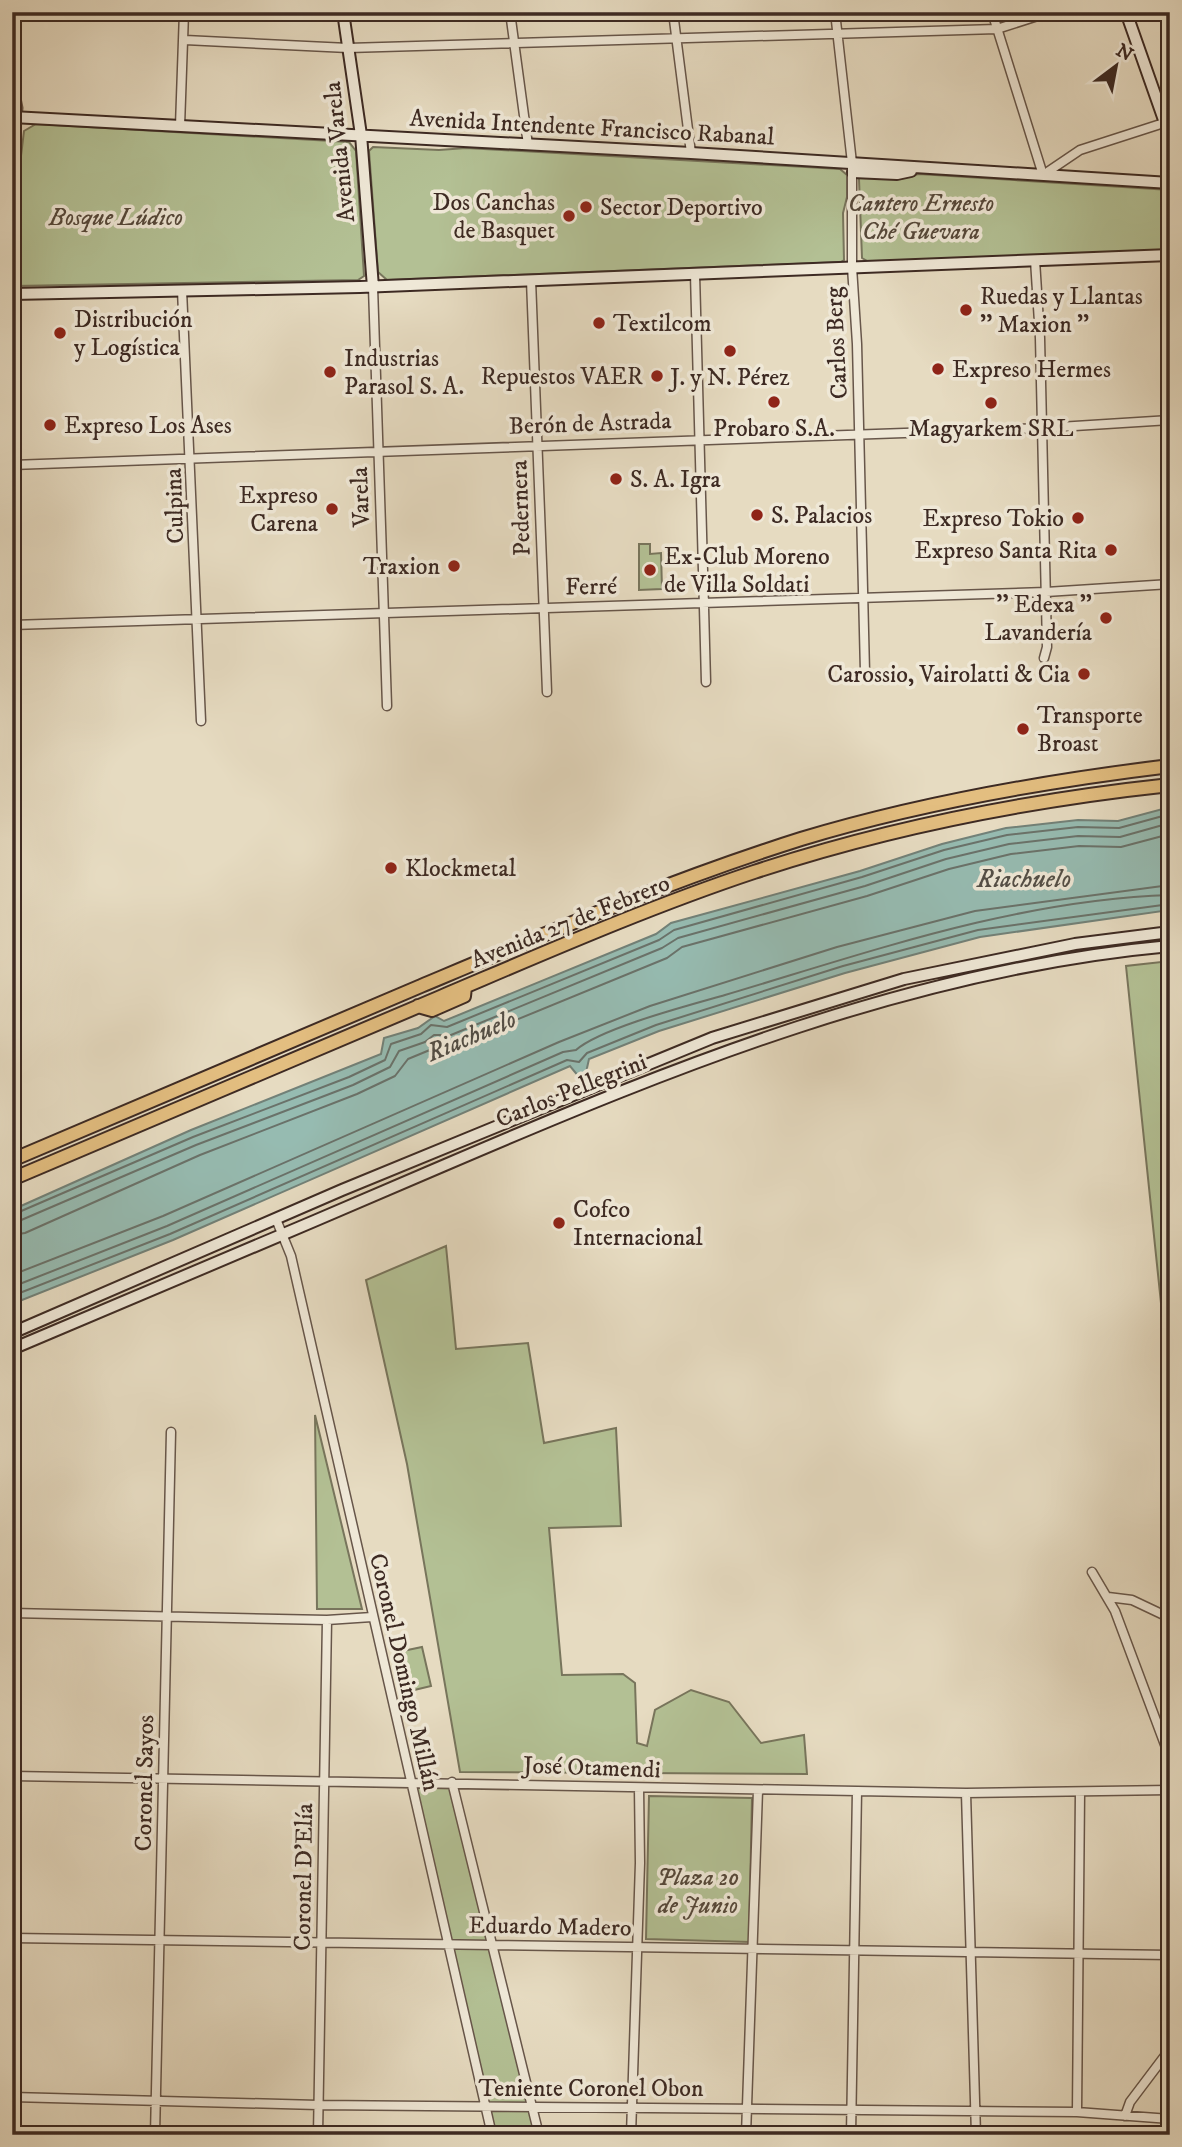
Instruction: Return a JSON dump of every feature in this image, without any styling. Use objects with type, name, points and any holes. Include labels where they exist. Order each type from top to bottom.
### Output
[{"type":"main road","name":"Avenida Varela","points":[[342,12],[361,135],[373,287]]},
{"type":"main road","points":[[1126,12],[1168,121],[1170,137]]},
{"type":"main road","name":"Avenida Intendente Francisco Rabanal","points":[[15,117],[691,153],[853,167],[924,168],[1170,183]]},
{"type":"main road","points":[[12,294],[373,287],[1170,255]]},
{"type":"main road","name":"Avenida 27 de Febrero","points":[[12,1160],[599,910],[707,869],[869,821],[1048,783],[1170,766]]},
{"type":"main road","points":[[1048,783],[1049,800]]},
{"type":"main road","points":[[869,821],[874,839],[1049,800],[1170,785]]},
{"type":"main road","name":"Avenida 27 de Febrero","points":[[12,1179],[418,1006],[432,1010],[464,996],[464,987],[631,917],[754,872],[838,848],[851,852],[873,846],[874,839]]},
{"type":"main road","name":"Carlos Pellegrini","points":[[12,1333],[682,1049],[795,1011],[904,979],[1006,956],[1170,932]]},
{"type":"main road","name":"Carlos Pellegrini","points":[[12,1349],[690,1063],[807,1023],[916,991],[1008,971],[1170,946]]},
{"type":"main road","points":[[458,971],[464,987]]},
{"type":"street","points":[[180,126],[184,12]]},
{"type":"street","points":[[510,12],[528,145]]},
{"type":"street","points":[[673,12],[691,153]]},
{"type":"street","name":"Carlos Berg","points":[[835,12],[853,167],[852,267],[860,434],[865,672]]},
{"type":"street","points":[[992,12],[1043,176],[1080,150],[1168,121]]},
{"type":"street","points":[[185,40],[348,48],[997,29],[1050,12]]},
{"type":"street","points":[[12,79],[15,117],[12,166]]},
{"type":"street","points":[[1035,260],[1043,429],[1047,647],[1044,658]]},
{"type":"street","points":[[695,274],[706,682]]},
{"type":"street","name":"Pedernera","points":[[531,280],[547,692]]},
{"type":"street","name":"Varela","points":[[373,287],[387,706]]},
{"type":"street","name":"Culpina","points":[[182,290],[201,721]]},
{"type":"street","name":"Berón de Astrada","points":[[12,465],[537,444],[1043,429],[1170,420]]},
{"type":"street","name":"Ferré","points":[[12,625],[197,617],[863,599],[1170,584]]},
{"type":"street","name":"Coronel Domingo Millán","points":[[276,1219],[291,1256],[492,2135]]},
{"type":"street","name":"Coronel Sayos","points":[[155,2135],[171,1432]]},
{"type":"street","points":[[1093,1572],[1108,1597],[1170,1758]]},
{"type":"street","points":[[1108,1597],[1132,1600],[1170,1618]]},
{"type":"street","points":[[12,1613],[327,1620],[372,1617]]},
{"type":"street","name":"Coronel D'Elía","points":[[317,2135],[327,1620]]},
{"type":"street","name":"José Otamendi","points":[[12,1776],[966,1793],[1170,1790]]},
{"type":"street","name":"Coronel Domingo Millán","points":[[452,1782],[539,2135]]},
{"type":"street","points":[[631,2135],[639,1788]]},
{"type":"street","points":[[746,2135],[758,1790]]},
{"type":"street","points":[[851,2135],[857,1791]]},
{"type":"street","points":[[1077,2112],[1080,1791]]},
{"type":"street","points":[[966,1793],[976,2135]]},
{"type":"street","name":"Eduardo Madero","points":[[12,1938],[320,1943],[491,1942],[636,1948],[1170,1955]]},
{"type":"street","points":[[1125,2116],[1130,2102],[1170,2049]]},
{"type":"street","name":"Teniente Coronel Obon","points":[[12,2097],[318,2105],[1077,2112],[1170,2119]]},
{"type":"green space","name":"Bosque Lúdico","points":[[36,124],[349,142],[356,151],[364,276],[358,280],[14,286],[12,231],[24,131]]},
{"type":"green space","points":[[373,147],[439,150],[466,148],[840,169],[847,175],[847,197],[843,213],[844,260],[387,280],[378,272],[369,151]]},
{"type":"green space","name":"Cantero Ernesto Ché Guevara","points":[[919,174],[1170,190],[1170,251],[869,262],[862,258],[859,179],[862,175],[900,178]]},
{"type":"green space","name":"Ex-Club Moreno de Villa Soldati","points":[[639,544],[650,544],[650,554],[661,553],[662,589],[639,590]]},
{"type":"green space","points":[[1170,961],[1170,1361],[1167,1361],[1126,966]]},
{"type":"green space","points":[[446,1246],[456,1349],[528,1343],[544,1443],[616,1428],[621,1526],[549,1528],[562,1675],[623,1674],[635,1683],[637,1743],[647,1746],[655,1710],[691,1690],[729,1702],[761,1743],[804,1735],[807,1774],[460,1772],[407,1464],[366,1280]]},
{"type":"green space","points":[[315,1415],[362,1609],[317,1609]]},
{"type":"green space","points":[[422,1647],[431,1686],[406,1692],[398,1652]]},
{"type":"green space","points":[[452,1782],[539,2135],[492,2135],[410,1783]]},
{"type":"green space","name":"Plaza 20 de Junio","points":[[649,1796],[752,1798],[749,1942],[646,1939]]},
{"type":"water","name":"Riachuelo","points":[[1170,807],[1170,910],[980,937],[845,973],[659,1031],[589,1059],[585,1077],[579,1077],[570,1066],[173,1240],[12,1304],[12,1210],[191,1130],[381,1054],[384,1038],[418,1028],[435,1016],[444,1021],[656,934],[671,923],[860,871],[942,844],[1006,828],[1078,820],[1118,821]]},
{"type":"place","name":"Sector Deportivo","points":[[586,207]]},
{"type":"place","name":"Dos Canchas de Basquet","points":[[569,216]]},
{"type":"place","name":"Ruedas y Llantas '' Maxion ''","points":[[966,310]]},
{"type":"place","name":"Textilcom","points":[[599,323]]},
{"type":"place","name":"Distribución y Logística","points":[[60,333]]},
{"type":"place","name":"J. y N. Pérez","points":[[730,351]]},
{"type":"place","name":"Expreso Hermes","points":[[938,369]]},
{"type":"place","name":"Industrias Parasol S. A.","points":[[330,372]]},
{"type":"place","name":"Repuestos VAER","points":[[657,376]]},
{"type":"place","name":"Probaro S.A.","points":[[774,402]]},
{"type":"place","name":"Magyarkem SRL","points":[[991,403]]},
{"type":"place","name":"Expreso Los Ases","points":[[50,425]]},
{"type":"place","name":"S. A. Igra","points":[[616,479]]},
{"type":"place","name":"Expreso Carena","points":[[332,509]]},
{"type":"place","name":"S. Palacios","points":[[757,515]]},
{"type":"place","name":"Expreso Tokio","points":[[1078,518]]},
{"type":"place","name":"Expreso Santa Rita","points":[[1111,550]]},
{"type":"place","name":"Traxion","points":[[454,566]]},
{"type":"place","name":"Ex-Club Moreno de Villa Soldati","points":[[650,570]]},
{"type":"place","name":"'' Edexa '' Lavandería","points":[[1106,618]]},
{"type":"place","name":"Carossio, Vairolatti & Cia","points":[[1084,674]]},
{"type":"place","name":"Transporte Broast","points":[[1023,729]]},
{"type":"place","name":"Klockmetal","points":[[391,868]]},
{"type":"place","name":"Cofco Internacional","points":[[559,1223]]}]
